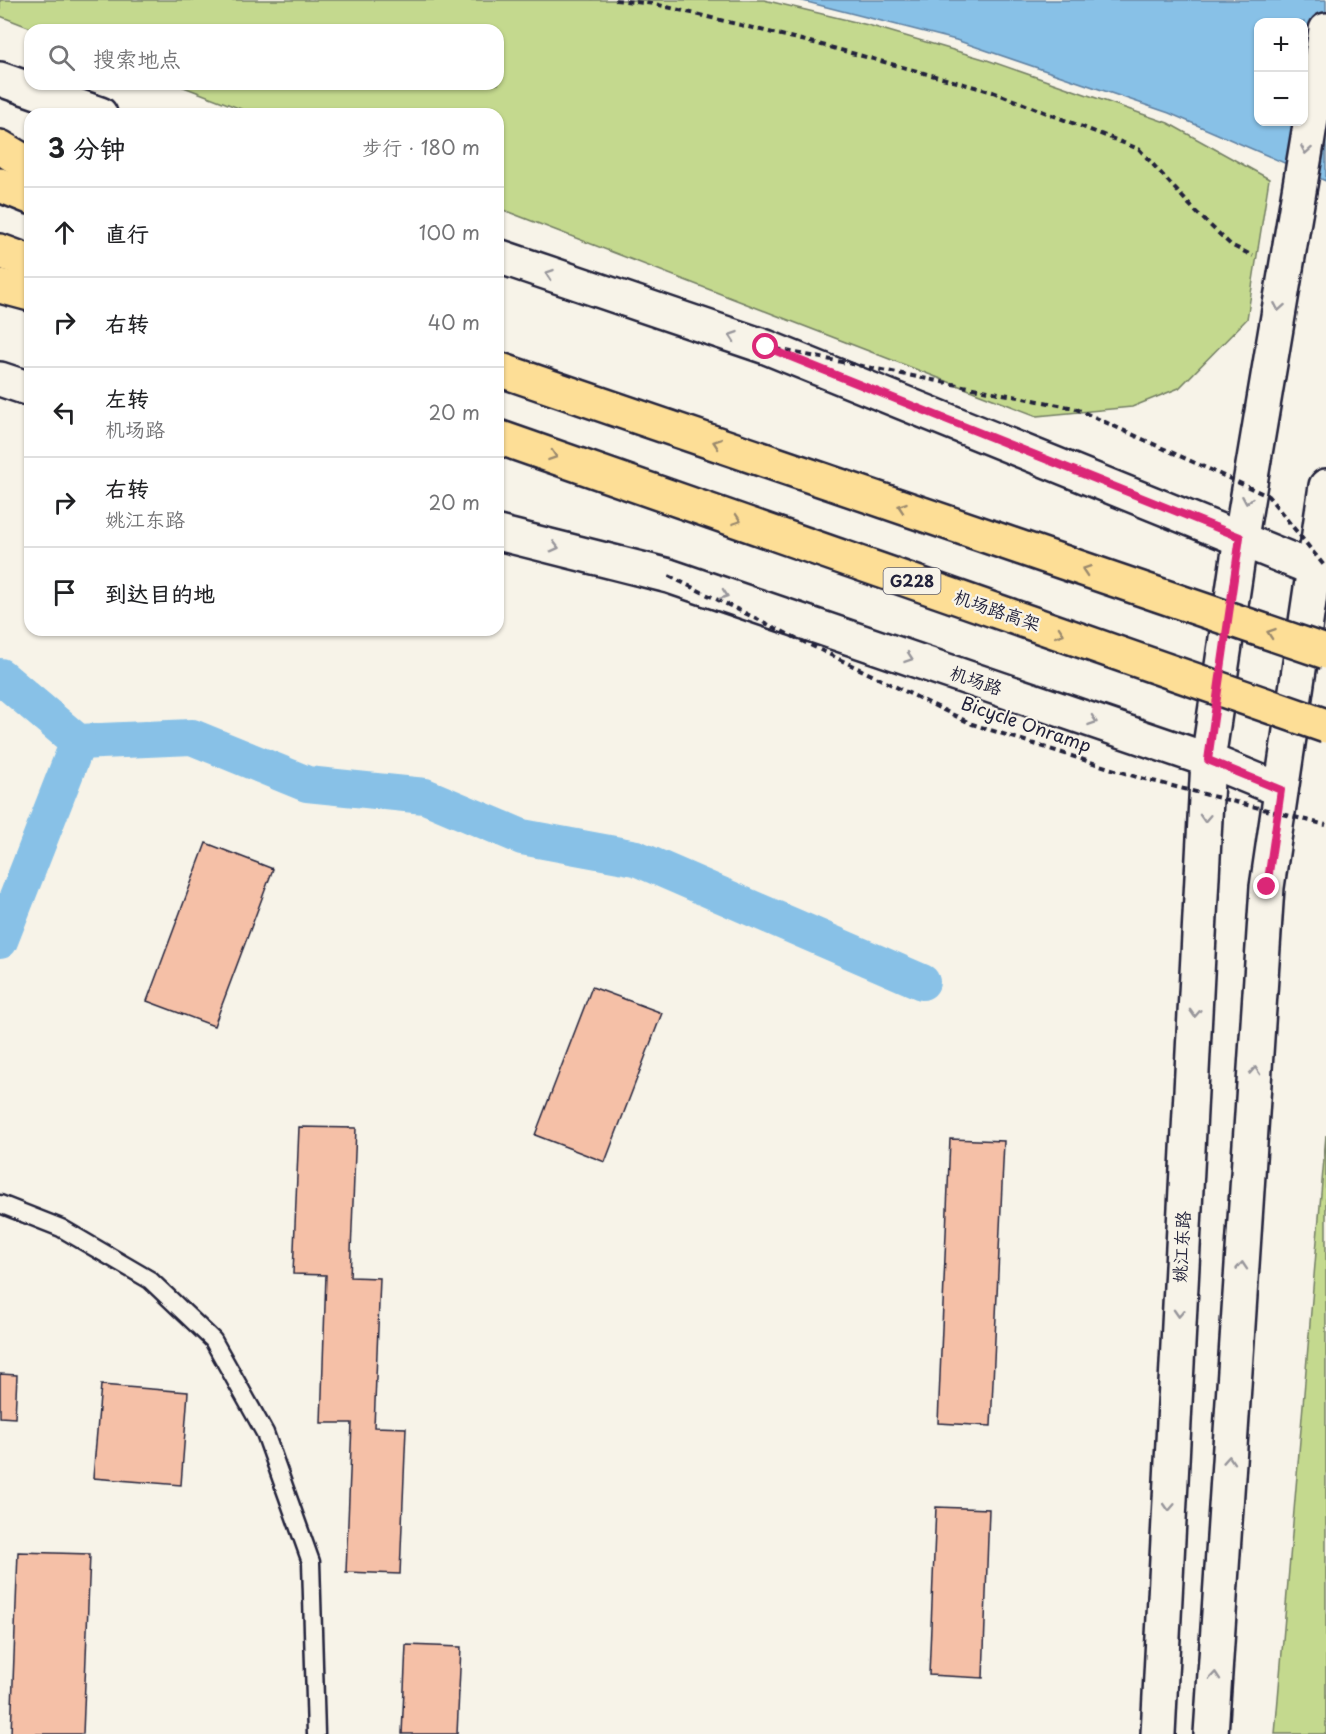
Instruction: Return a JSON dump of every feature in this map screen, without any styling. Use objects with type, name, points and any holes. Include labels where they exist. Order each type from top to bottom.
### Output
[{"type":"highway","points":[[0,147],[24,161]]},
{"type":"highway","points":[[0,185],[24,195]]},
{"type":"highway","points":[[0,251],[24,260]]},
{"type":"highway","points":[[0,286],[24,292]]},
{"type":"highway","points":[[504,371],[1326,652]]},
{"type":"highway","name":"机场路高架","points":[[504,439],[1326,726]]},
{"type":"main road","name":"姚江东路","points":[[1158,1734],[1208,760],[1240,537],[1326,30]]},
{"type":"main road","points":[[0,79],[24,87]]},
{"type":"main road","points":[[31,90],[83,108]]},
{"type":"main road","points":[[504,258],[766,347],[1320,568]]},
{"type":"main road","points":[[0,379],[24,387]]},
{"type":"main road","points":[[1211,1734],[1267,887],[1281,790],[1320,568],[1326,486]]},
{"type":"main road","name":"机场路","points":[[504,535],[669,576],[1208,760],[1281,790]]},
{"type":"lane","points":[[0,1204],[61,1228],[150,1280],[213,1340],[265,1433],[311,1562],[316,1734]]},
{"type":"path","points":[[615,0],[655,4],[826,46],[993,92],[1139,149],[1231,245],[1253,256]]},
{"type":"path","points":[[766,347],[1074,408],[1268,495],[1320,568]]},
{"type":"path","name":"Bicycle Onramp","points":[[669,576],[972,724],[1137,777],[1326,825]]},
{"type":"green space","points":[[0,0],[764,0],[868,25],[987,60],[1168,123],[1269,179],[1247,319],[1179,388],[1132,407],[1037,416],[504,210],[504,108],[238,108],[192,90],[504,90],[504,24],[24,25],[0,16]]},
{"type":"green space","points":[[1326,1135],[1326,1734],[1275,1734]]},
{"type":"water","points":[[799,0],[1326,0],[1326,181],[1169,113],[956,40]]},
{"type":"building","points":[[206,843],[273,869],[214,1026],[147,1001]]},
{"type":"building","points":[[592,987],[662,1013],[605,1162],[535,1135]]},
{"type":"building","points":[[299,1127],[356,1128],[350,1277],[380,1278],[374,1427],[406,1428],[400,1574],[346,1572],[352,1423],[321,1423],[326,1275],[293,1274]]},
{"type":"building","points":[[950,1139],[1004,1141],[991,1426],[938,1423]]},
{"type":"building","points":[[0,1374],[17,1375],[15,1418],[0,1417]]},
{"type":"building","points":[[101,1385],[188,1392],[181,1485],[93,1478]]},
{"type":"building","points":[[936,1507],[989,1509],[983,1678],[929,1675]]},
{"type":"building","points":[[18,1552],[90,1554],[83,1734],[11,1734]]},
{"type":"building","points":[[406,1645],[461,1647],[457,1734],[402,1734]]},
{"type":"waterway","points":[[0,676],[78,742],[192,737],[307,784],[425,796],[522,837],[636,858],[922,982]]},
{"type":"waterway","points":[[0,941],[78,742]]},
{"type":"route","points":[[766,347],[1240,537],[1208,760],[1281,790],[1267,887]]}]
